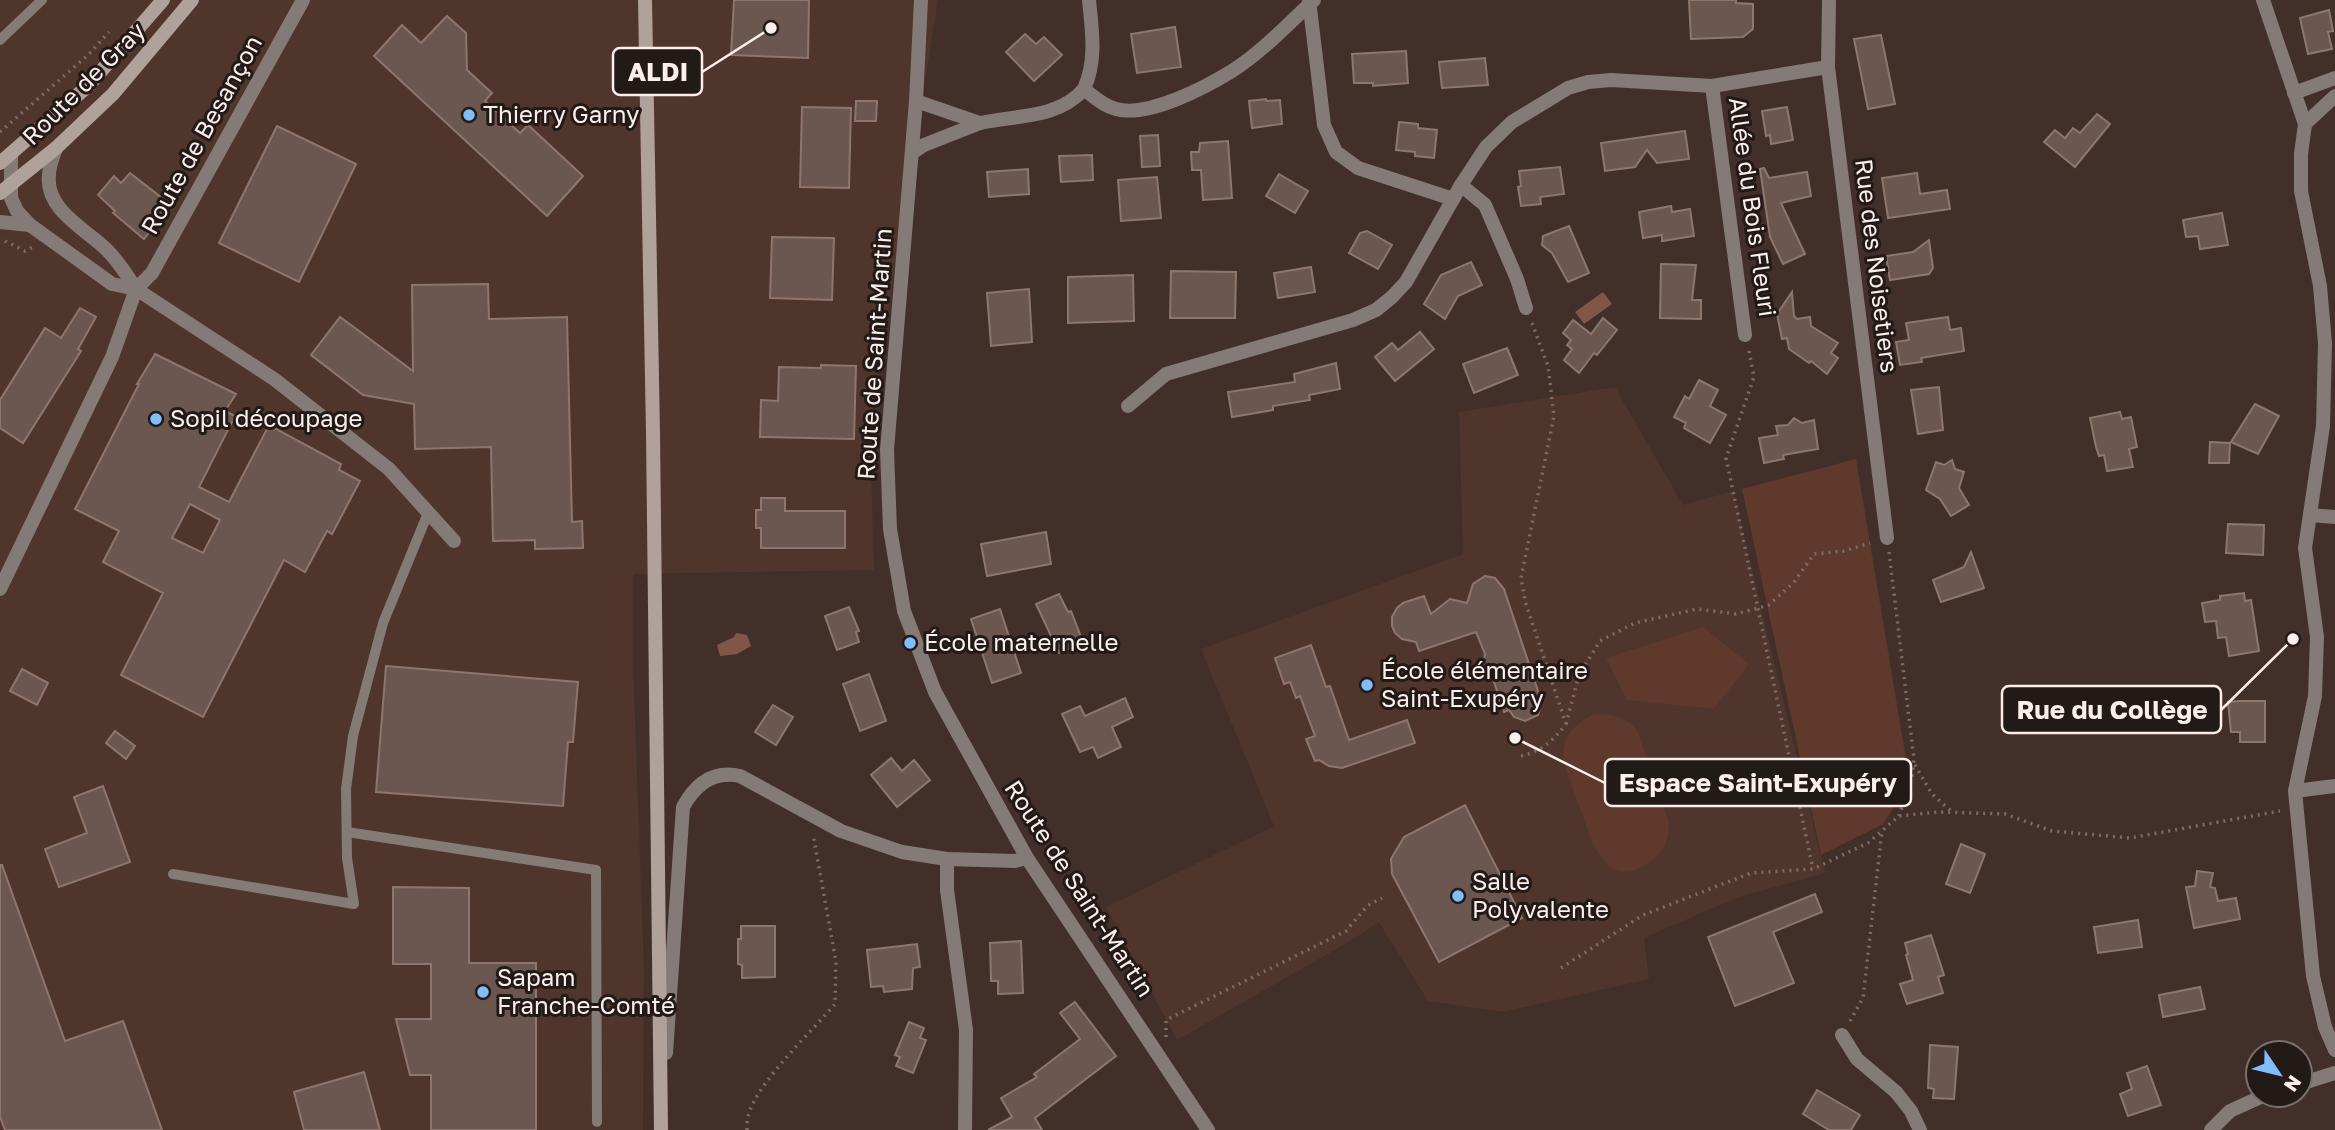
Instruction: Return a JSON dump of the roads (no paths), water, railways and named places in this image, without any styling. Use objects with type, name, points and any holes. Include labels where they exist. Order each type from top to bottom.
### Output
[{"type":"main road","name":"Route de Gray","points":[[6,158],[89,85],[163,0]]},
{"type":"main road","name":"Route de Gray","points":[[6,188],[56,148],[113,94],[192,0]]},
{"type":"main road","points":[[645,0],[661,1124]]},
{"type":"street","name":"Route de Besançon","points":[[0,589],[112,357],[136,289],[152,273],[303,0]]},
{"type":"street","name":"Route de Saint-Martin","points":[[921,0],[916,101],[887,450],[890,529],[904,611],[935,692],[1027,858],[1208,1130]]},
{"type":"street","points":[[912,153],[924,145],[980,123],[1051,111],[1076,99],[1090,75],[1094,53],[1089,0]]},
{"type":"street","name":"Rue des Noisetiers","points":[[1829,0],[1828,67],[1887,538]]},
{"type":"street","points":[[2263,0],[2305,124],[2301,154],[2301,191],[2320,286],[2325,343],[2323,426],[2305,548],[2318,637],[2315,696],[2295,791],[2313,976],[2325,1027],[2335,1050]]},
{"type":"street","points":[[1084,89],[1116,109],[1146,109],[1164,103],[1233,70],[1311,1]]},
{"type":"street","points":[[1311,1],[1324,125],[1336,152],[1358,168],[1453,199]]},
{"type":"street","points":[[1128,406],[1166,374],[1353,320],[1376,310],[1406,282],[1461,185],[1486,147],[1512,122],[1568,88],[1611,79],[1713,86],[1828,67]]},
{"type":"street","points":[[2294,93],[2335,78]]},
{"type":"street","name":"Allée du Bois Fleuri","points":[[1713,86],[1745,335]]},
{"type":"street","points":[[2305,124],[2335,96]]},
{"type":"street","points":[[916,101],[980,123]]},
{"type":"street","points":[[56,148],[48,176],[51,193],[60,208],[81,230],[105,247],[123,267],[136,289]]},
{"type":"street","points":[[6,158],[6,188],[17,211],[30,225],[112,284],[136,289],[274,379],[389,469],[454,541]]},
{"type":"street","points":[[1461,185],[1485,205],[1517,279],[1526,308]]},
{"type":"street","points":[[0,222],[30,225]]},
{"type":"street","points":[[2310,515],[2335,517]]},
{"type":"street","points":[[661,1124],[682,807],[690,792],[706,779],[727,774],[740,776],[841,831],[902,852],[947,859],[1015,861],[1027,858]]},
{"type":"street","points":[[2295,791],[2335,786]]},
{"type":"street","points":[[947,859],[947,890],[966,1030],[965,1130]]},
{"type":"street","points":[[1842,1035],[1857,1059],[1896,1092],[1911,1111],[1920,1130]]},
{"type":"street","points":[[2314,1080],[2335,1073]]},
{"type":"street","points":[[2211,1130],[2230,1111],[2244,1104]]},
{"type":"lane","points":[[0,40],[42,0]]},
{"type":"lane","points":[[173,874],[354,904],[347,858],[345,789],[353,736],[383,623],[428,513]]},
{"type":"lane","points":[[347,832],[596,870],[597,1122]]},
{"type":"place","name":"ALDI","points":[[771,28]]},
{"type":"place","name":"Thierry Garny","points":[[469,115]]},
{"type":"place","name":"Sopil découpage","points":[[156,419]]},
{"type":"place","name":"Rue du Collège","points":[[2293,639]]},
{"type":"place","name":"École maternelle","points":[[910,643]]},
{"type":"place","name":"École élémentaire Saint-Exupéry","points":[[1367,685]]},
{"type":"place","name":"Espace Saint-Exupéry","points":[[1515,738]]},
{"type":"place","name":"Salle Polyvalente","points":[[1458,896]]},
{"type":"place","name":"Sapam Franche-Comté","points":[[483,992]]}]
